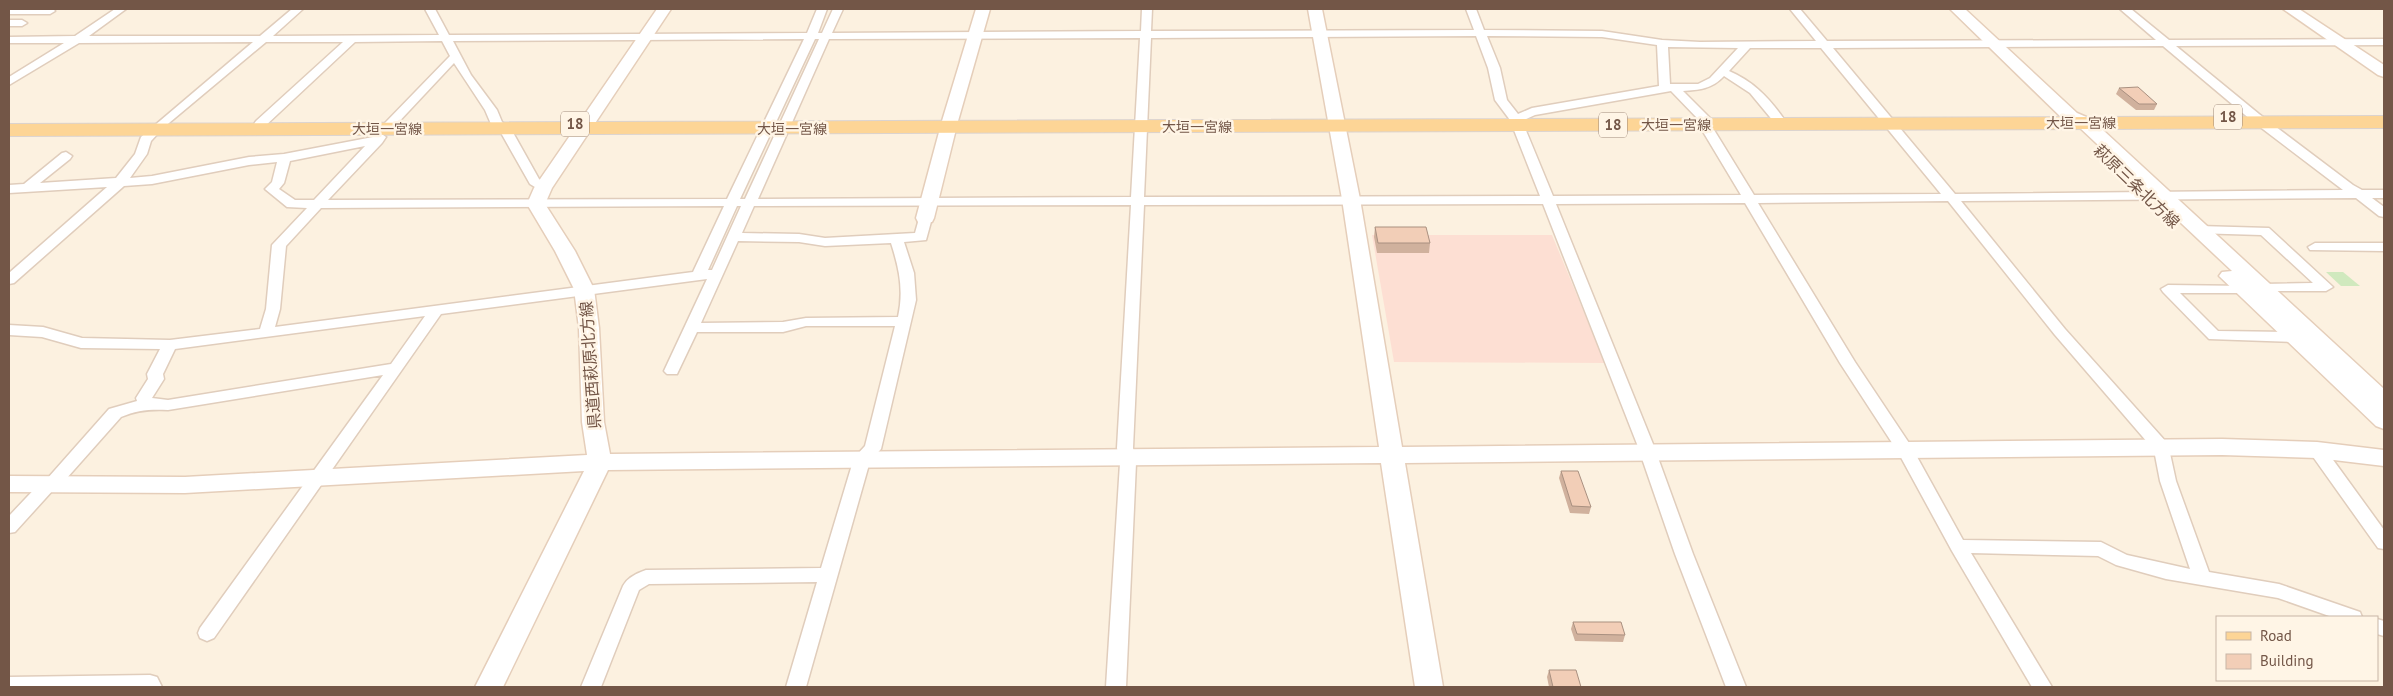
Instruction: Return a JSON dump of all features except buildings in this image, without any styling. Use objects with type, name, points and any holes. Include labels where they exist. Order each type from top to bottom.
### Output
[{"type":"main road","name":"大垣一宮線","points":[[2259,120],[2384,116]]},
{"type":"main road","name":"大垣一宮線","points":[[1705,122],[1778,119],[2384,122]]},
{"type":"main road","name":"大垣一宮線","points":[[9,124],[386,131],[586,126],[1888,120]]},
{"type":"main road","name":"大垣一宮線","points":[[9,130],[260,124],[386,131]]},
{"type":"street","points":[[9,82],[121,9]]},
{"type":"street","points":[[9,280],[119,183],[141,154],[145,140],[298,9]]},
{"type":"street","points":[[430,9],[455,57],[501,127],[534,181],[540,196]]},
{"type":"street","points":[[540,196],[664,9]]},
{"type":"street","points":[[672,371],[750,203],[776,126],[822,9]]},
{"type":"street","points":[[699,276],[733,203],[826,36],[838,9]]},
{"type":"street","points":[[735,237],[799,238],[825,242],[921,237],[949,124],[983,9]]},
{"type":"street","points":[[1116,687],[1128,463],[1125,456],[1147,9]]},
{"type":"street","points":[[1315,9],[1351,199],[1390,455],[1429,687]]},
{"type":"street","points":[[1471,9],[1494,68],[1501,100],[1518,122],[1648,452],[1684,554],[1736,687]]},
{"type":"street","points":[[1795,9],[1952,197],[2060,332],[2162,448],[2168,481],[2202,579]]},
{"type":"street","name":"萩原三条北方線","points":[[1957,9],[2153,194],[2243,289],[2384,421]]},
{"type":"street","points":[[2125,9],[2259,120],[2384,213]]},
{"type":"street","points":[[2290,9],[2384,72]]},
{"type":"street","points":[[9,11],[50,11]]},
{"type":"street","points":[[9,23],[22,23]]},
{"type":"street","points":[[9,40],[1480,33],[1602,34],[1662,43],[1748,44],[2384,42]]},
{"type":"street","points":[[260,124],[353,38]]},
{"type":"street","points":[[1662,43],[1670,88],[1705,122],[1848,363],[1905,450],[1958,546],[2042,687]]},
{"type":"street","points":[[1518,122],[1532,112],[1670,88],[1700,87],[1714,80],[1723,72],[1748,44]]},
{"type":"street","points":[[266,332],[273,309],[279,244],[386,131],[448,62],[455,57]]},
{"type":"street","points":[[1723,72],[1751,88],[1767,103],[1778,119]]},
{"type":"street","points":[[9,189],[119,183],[191,174],[249,161],[284,158],[386,131]]},
{"type":"street","points":[[9,202],[66,156]]},
{"type":"street","points":[[284,158],[278,183],[271,189],[292,204],[540,196],[750,203],[1351,199],[1749,199],[2153,194],[2384,194]]},
{"type":"street","name":"萩原三条北方線","points":[[2153,194],[2199,230],[2264,288],[2384,401]]},
{"type":"street","name":"県道西萩原北方線","points":[[540,196],[585,292],[589,328],[593,422],[600,462]]},
{"type":"street","points":[[2199,230],[2264,231],[2326,287],[2264,288]]},
{"type":"street","points":[[796,687],[862,458],[873,449],[909,300],[910,288],[896,238]]},
{"type":"street","points":[[2315,247],[2384,246]]},
{"type":"street","points":[[9,330],[43,332],[81,343],[170,345],[585,292],[718,273]]},
{"type":"street","points":[[2243,289],[2168,289],[2214,336],[2294,337]]},
{"type":"street","points":[[207,633],[436,311]]},
{"type":"street","points":[[692,328],[782,327],[806,322],[903,321]]},
{"type":"street","points":[[146,404],[144,398],[156,379],[155,374],[170,345]]},
{"type":"street","points":[[9,528],[115,413],[124,408],[146,404],[168,404],[394,368]]},
{"type":"street","points":[[9,484],[186,485],[600,462],[862,458],[2162,448],[2317,450],[2384,458]]},
{"type":"street","points":[[2317,450],[2384,544]]},
{"type":"street","points":[[489,687],[600,462]]},
{"type":"street","points":[[1958,546],[2101,549],[2122,560],[2202,579],[2280,591],[2350,616]]},
{"type":"street","points":[[591,687],[632,586],[646,577],[829,575]]},
{"type":"street","points":[[9,685],[150,683],[152,687]]},
{"type":"shaded area","points":[[1372,235],[1552,235],[1605,363],[1394,362]]},
{"type":"green space","points":[[2326,272],[2343,272],[2360,286],[2341,286]]}]
